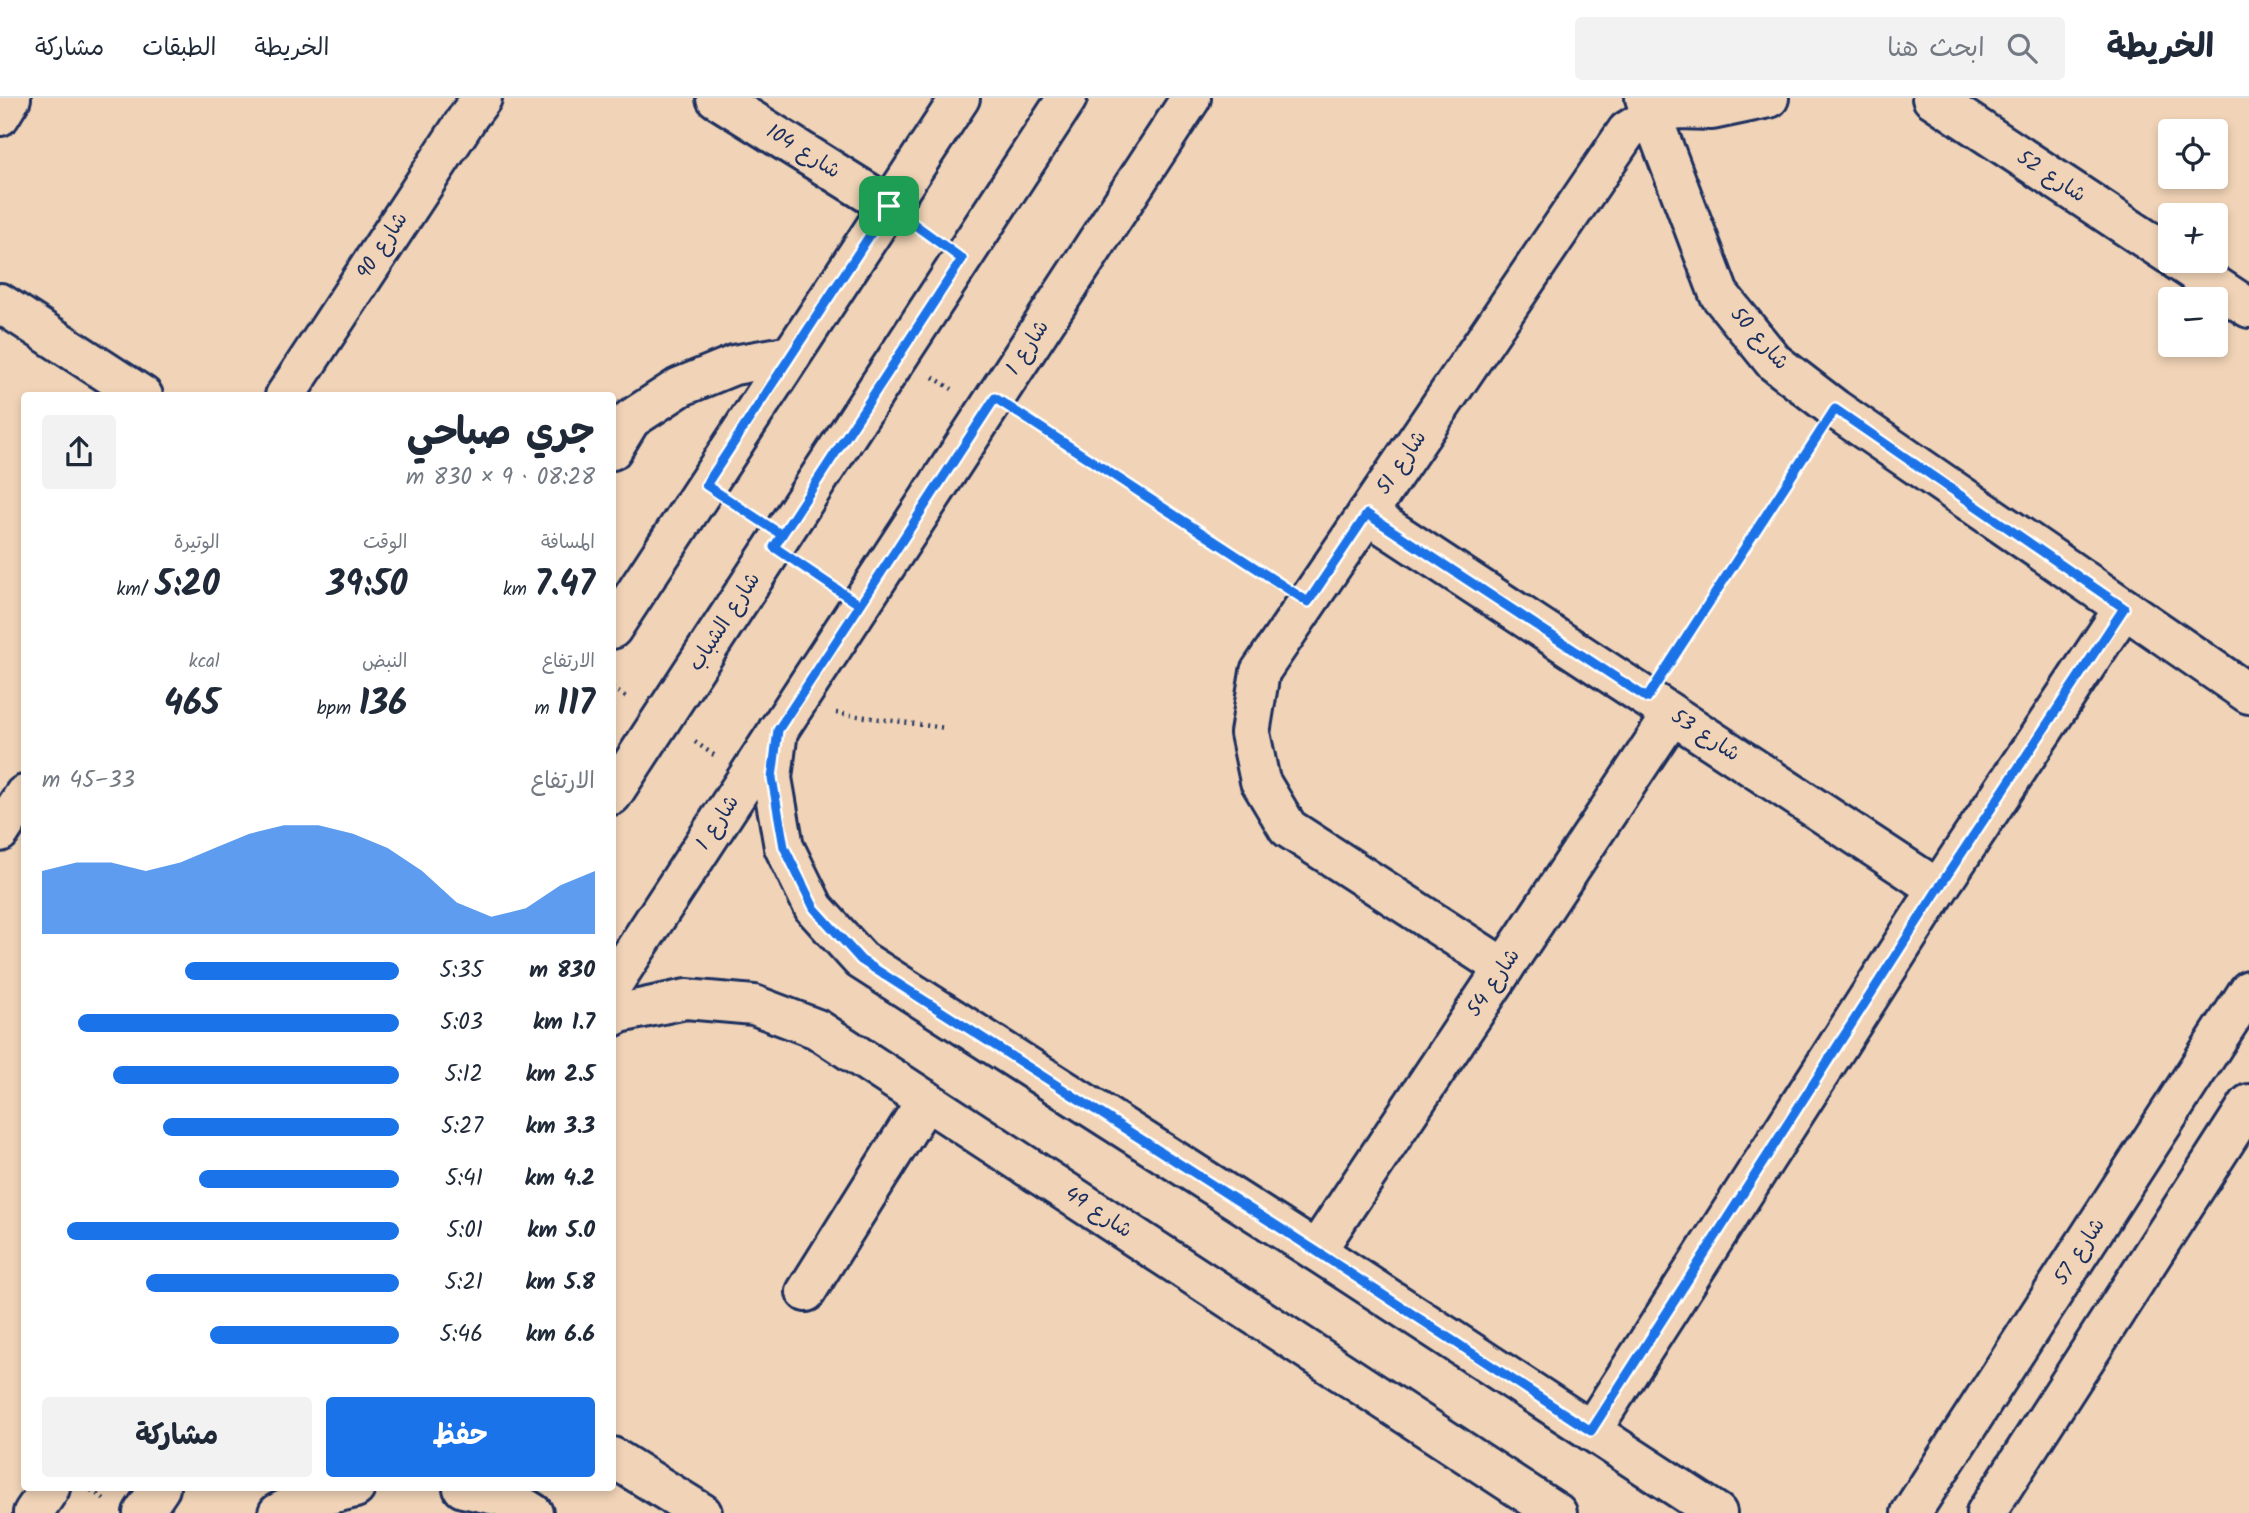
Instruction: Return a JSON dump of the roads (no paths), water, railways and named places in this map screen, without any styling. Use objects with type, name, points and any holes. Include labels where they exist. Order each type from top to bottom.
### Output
[{"type":"street","points":[[0,116],[11,98]]},
{"type":"street","name":"شارع 104","points":[[716,98],[889,206]]},
{"type":"street","points":[[616,623],[960,98]]},
{"type":"street","name":"شارع الشباب","points":[[616,789],[1067,98]]},
{"type":"street","name":"شارع 1","points":[[616,979],[1191,98]]},
{"type":"street","name":"شارع 51","points":[[1504,968],[1288,828],[1260,781],[1250,733],[1260,672],[1627,131],[1648,107],[1712,110],[1769,98]]},
{"type":"street","name":"شارع 52","points":[[1932,98],[2158,247]]},
{"type":"street","name":"شارع 90","points":[[287,392],[466,103]]},
{"type":"street","name":"شارع 50","points":[[1648,107],[1719,294],[1774,362],[1835,409],[2249,694]]},
{"type":"street","points":[[2197,273],[2249,307]]},
{"type":"street","points":[[0,303],[137,392]]},
{"type":"street","points":[[616,443],[631,419],[680,387],[734,365],[791,355]]},
{"type":"street","name":"شارع 53","points":[[1367,514],[1938,889]]},
{"type":"street","points":[[1591,1431],[1938,889],[2124,608]]},
{"type":"street","name":"شارع 54","points":[[1316,1251],[1504,968],[1660,707]]},
{"type":"street","points":[[786,718],[772,778],[784,847],[814,908],[861,960],[1316,1251],[1717,1513]]},
{"type":"street","points":[[0,832],[21,800]]},
{"type":"street","name":"شارع 57","points":[[1911,1513],[2249,990]]},
{"type":"street","name":"شارع 49","points":[[616,1015],[686,999],[754,1005],[817,1029],[1557,1513]]},
{"type":"street","points":[[806,1292],[926,1100]]},
{"type":"street","points":[[1986,1513],[2249,1104]]},
{"type":"street","points":[[616,1459],[702,1513]]},
{"type":"street","points":[[33,1513],[48,1491]]},
{"type":"street","points":[[143,1513],[158,1491]]},
{"type":"street","points":[[267,1513],[282,1491]]},
{"type":"street","points":[[278,1513],[301,1501],[343,1491]]},
{"type":"street","points":[[478,1491],[509,1498],[533,1513]]}]
